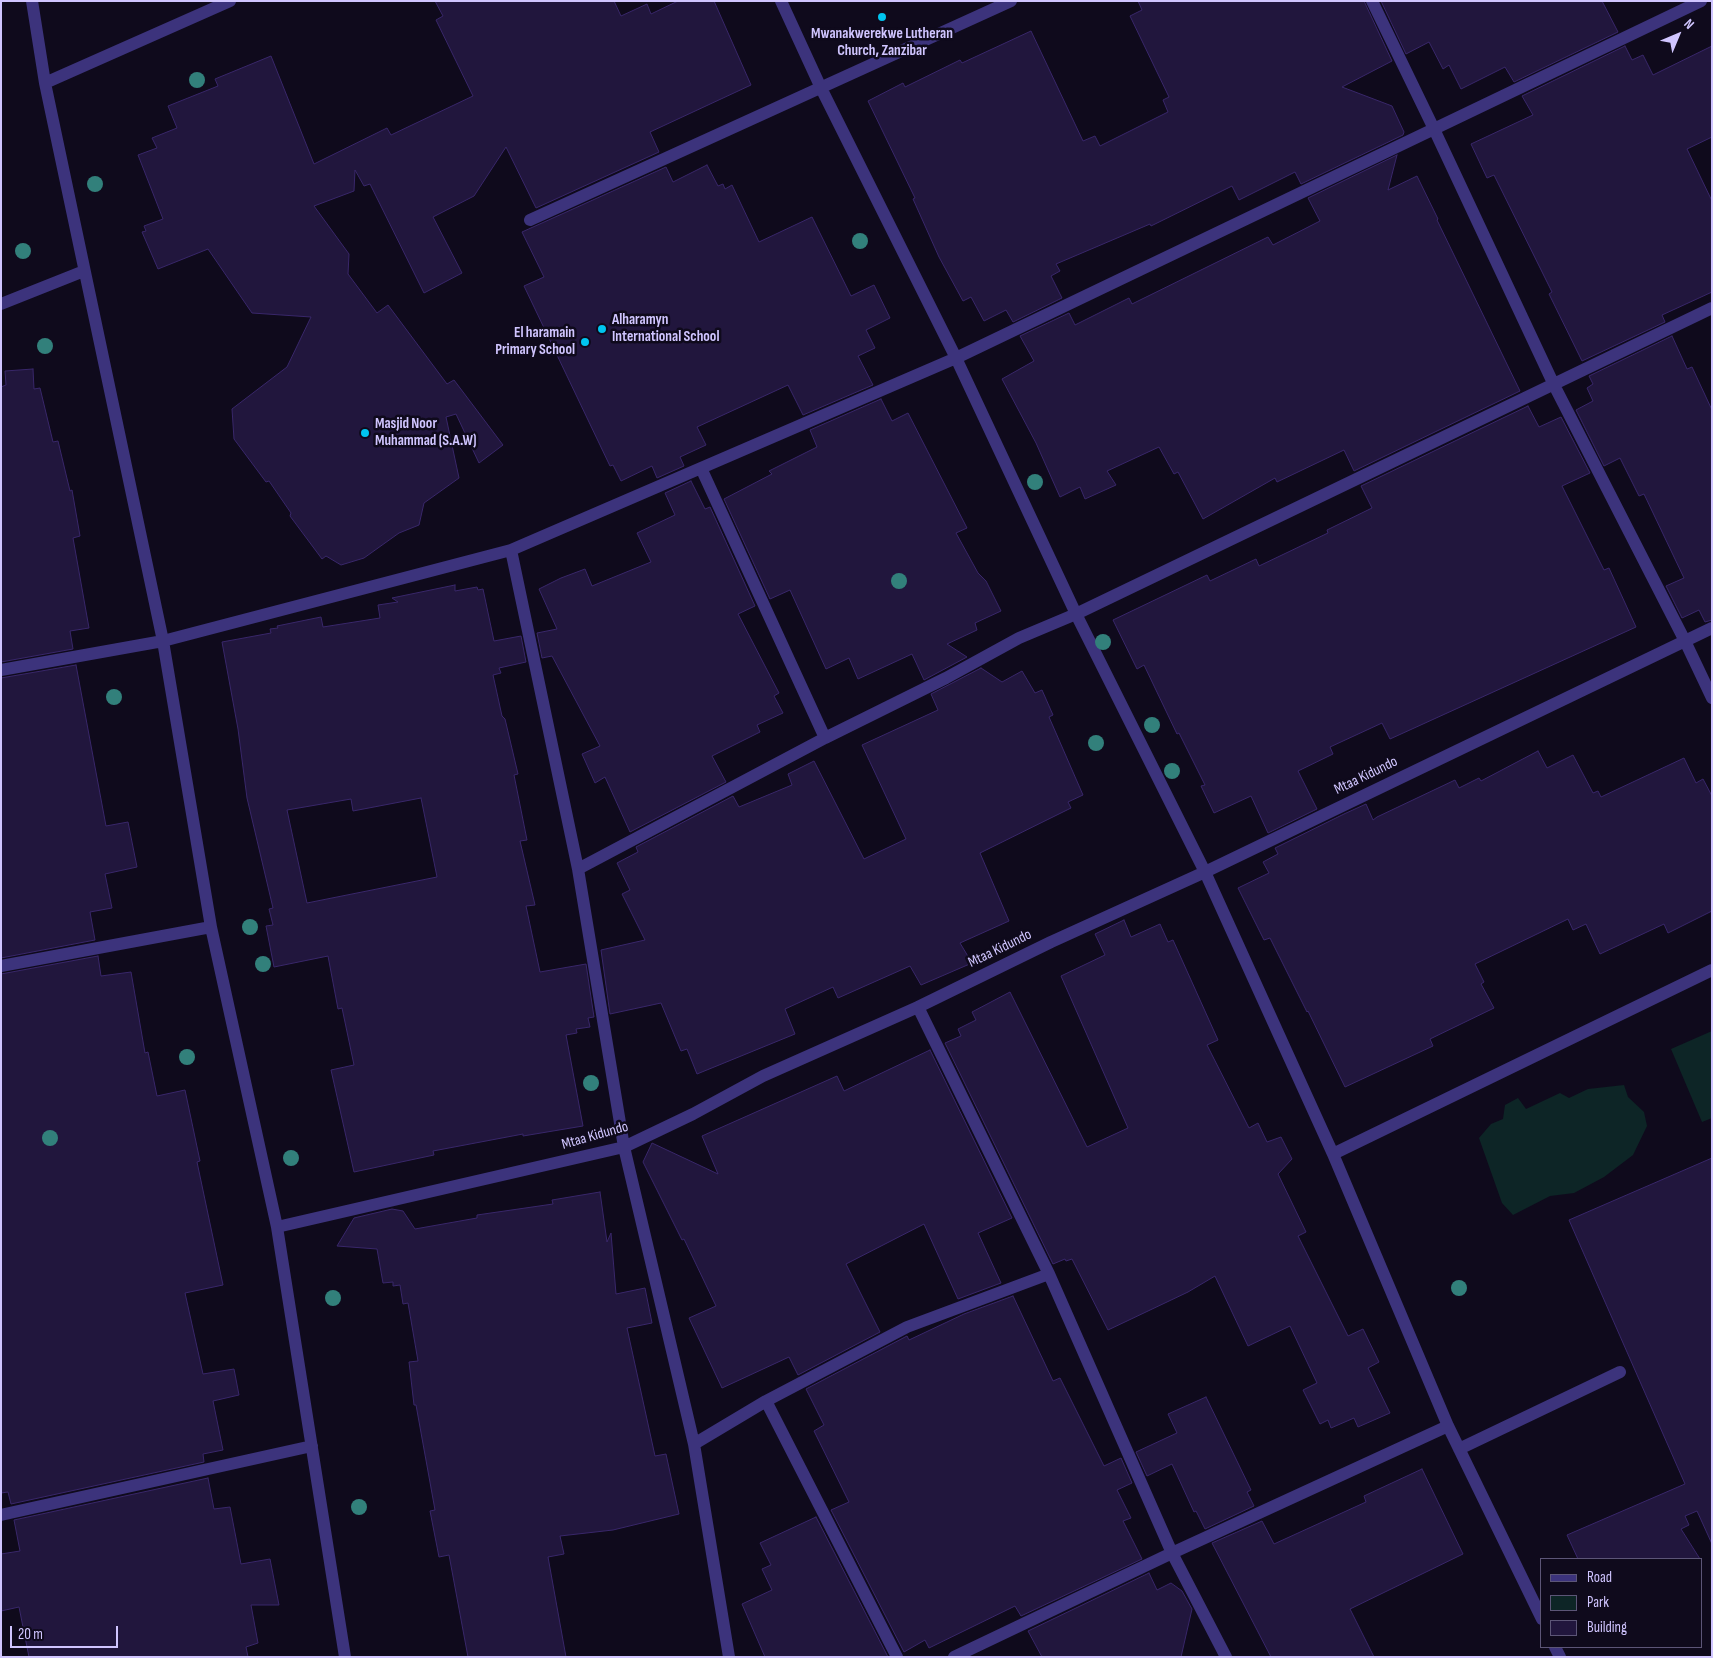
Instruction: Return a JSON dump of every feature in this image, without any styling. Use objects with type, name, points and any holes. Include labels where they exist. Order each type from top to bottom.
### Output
[{"type":"street","points":[[32,1],[45,83],[163,641],[211,927],[277,1227],[345,1657]]},
{"type":"street","points":[[45,83],[230,1]]},
{"type":"street","points":[[781,1],[821,88],[956,358],[1076,614],[1205,872],[1333,1154],[1448,1426],[1540,1615]]},
{"type":"street","points":[[530,220],[1011,1]]},
{"type":"street","points":[[1372,1],[1554,385],[1685,641],[1712,698]]},
{"type":"street","points":[[1,670],[163,641],[511,550],[956,358],[1701,1]]},
{"type":"street","points":[[1,304],[84,271]]},
{"type":"street","points":[[578,869],[825,738],[946,678],[1018,638],[1076,614],[1712,308]]},
{"type":"street","points":[[701,468],[825,738]]},
{"type":"street","points":[[511,550],[578,869],[624,1148],[694,1444],[729,1657]]},
{"type":"street","name":"Mtaa Kidundo","points":[[277,1227],[624,1148],[693,1114],[763,1076],[918,1007],[1051,942],[1205,872],[1712,628]]},
{"type":"street","points":[[1,966],[211,927]]},
{"type":"street","points":[[1333,1154],[1712,970]]},
{"type":"street","points":[[918,1007],[1049,1274],[1172,1553],[1226,1657]]},
{"type":"street","points":[[694,1444],[766,1402],[907,1327],[1049,1274]]},
{"type":"street","points":[[1459,1449],[1620,1372]]},
{"type":"street","points":[[766,1402],[897,1657]]},
{"type":"street","points":[[954,1657],[1172,1553],[1448,1426]]},
{"type":"street","points":[[1,1515],[312,1446]]},
{"type":"green space","points":[[1712,1031],[1712,1118],[1702,1122],[1671,1049]]},
{"type":"green space","points":[[1624,1085],[1628,1097],[1644,1112],[1647,1126],[1633,1155],[1604,1177],[1574,1193],[1550,1196],[1513,1215],[1502,1203],[1479,1138],[1491,1124],[1503,1119],[1505,1105],[1518,1098],[1526,1109],[1560,1093],[1569,1098],[1588,1089]]},
{"type":"building","points":[[435,1],[614,1],[621,16],[647,4],[651,14],[678,1],[714,1],[751,85],[650,132],[659,152],[536,208],[506,147],[474,196],[433,217],[462,273],[424,293],[370,184],[364,186],[355,170],[354,191],[314,206],[349,254],[348,274],[377,313],[388,305],[447,384],[454,380],[503,445],[479,463],[456,414],[446,417],[459,478],[424,503],[419,525],[399,533],[364,558],[341,565],[326,556],[322,559],[290,516],[291,513],[269,481],[266,482],[234,439],[232,409],[287,367],[311,317],[252,313],[208,249],[158,269],[142,232],[146,231],[144,226],[163,219],[138,155],[157,148],[152,138],[177,128],[168,106],[218,86],[215,79],[271,56],[314,164],[387,128],[391,135],[473,96],[436,20],[443,16]]},
{"type":"building","points":[[1138,1],[1364,1],[1392,61],[1342,87],[1392,106],[1404,132],[1403,135],[1301,184],[1295,172],[1239,200],[1232,186],[1151,226],[1150,224],[1056,264],[1060,271],[1051,276],[1062,298],[1013,322],[1006,310],[984,321],[971,297],[963,301],[939,257],[913,199],[915,198],[868,101],[903,83],[905,87],[960,60],[962,63],[1031,31],[1083,141],[1095,136],[1100,146],[1168,112],[1163,100],[1169,97],[1130,16],[1142,10]]},
{"type":"building","points":[[1381,1],[1602,1],[1618,32],[1514,82],[1505,67],[1461,89],[1449,65],[1443,69],[1429,42],[1406,54]]},
{"type":"building","points":[[1625,46],[1632,60],[1643,55],[1653,75],[1712,46],[1712,137],[1687,149],[1712,201],[1712,292],[1662,315],[1665,322],[1582,361],[1549,294],[1552,292],[1494,175],[1487,178],[1471,144],[1533,115],[1522,96]]},
{"type":"building","points":[[1397,155],[1388,190],[1417,176],[1520,391],[1354,471],[1344,450],[1277,482],[1275,478],[1203,519],[1178,472],[1174,474],[1159,447],[1107,471],[1116,485],[1085,499],[1080,487],[1060,497],[1036,443],[1002,379],[1034,361],[1020,336],[1069,313],[1075,325],[1129,298],[1132,304],[1268,237],[1273,245],[1320,221],[1308,198]]},
{"type":"building","points":[[707,165],[718,186],[723,184],[725,189],[732,185],[759,242],[812,217],[851,296],[874,285],[890,318],[866,330],[875,348],[858,356],[873,385],[803,415],[788,385],[697,427],[706,445],[680,457],[684,466],[657,478],[652,466],[621,481],[613,465],[610,466],[524,286],[544,277],[522,232],[666,167],[673,182]]},
{"type":"building","points":[[1672,336],[1687,369],[1692,367],[1712,410],[1712,620],[1705,622],[1699,610],[1682,618],[1666,586],[1684,578],[1644,494],[1639,496],[1620,458],[1604,466],[1576,410],[1593,401],[1587,388],[1593,384],[1589,376]]},
{"type":"building","points":[[33,369],[34,389],[40,388],[53,442],[58,441],[70,491],[72,490],[80,536],[73,538],[89,628],[70,631],[73,649],[1,662],[1,387],[6,385],[5,371]]},
{"type":"building","points":[[881,399],[892,421],[908,413],[967,528],[956,533],[978,573],[986,581],[1001,611],[975,623],[977,630],[947,644],[967,657],[924,680],[912,654],[858,679],[849,658],[826,669],[790,590],[770,599],[724,499],[772,474],[769,471],[817,447],[810,430]]},
{"type":"building","points":[[1528,406],[1539,427],[1561,417],[1590,473],[1562,486],[1604,570],[1609,568],[1636,627],[1390,739],[1382,723],[1330,747],[1333,754],[1298,771],[1317,809],[1268,833],[1251,796],[1214,813],[1201,786],[1205,785],[1179,733],[1177,734],[1144,665],[1137,669],[1113,620],[1207,575],[1210,581],[1256,559],[1259,566],[1328,533],[1327,530],[1372,508],[1361,486]]},
{"type":"building","points":[[691,481],[705,509],[710,507],[755,606],[738,614],[779,693],[774,696],[783,713],[757,725],[760,732],[712,756],[726,782],[630,832],[605,777],[595,783],[582,754],[600,746],[552,656],[542,658],[537,633],[557,629],[539,589],[585,569],[592,586],[651,562],[637,533],[675,515],[665,493]]},
{"type":"building","points":[[455,585],[455,591],[477,587],[478,590],[483,589],[494,641],[521,636],[526,662],[499,668],[501,673],[493,675],[518,774],[514,775],[527,840],[520,841],[535,905],[526,906],[540,972],[586,964],[594,1017],[588,1018],[590,1027],[576,1029],[577,1033],[566,1035],[583,1126],[523,1136],[523,1134],[433,1151],[434,1155],[354,1172],[331,1070],[354,1065],[342,1008],[338,1009],[328,956],[274,967],[266,926],[273,925],[269,909],[273,908],[247,798],[238,729],[222,642],[271,633],[270,629],[278,628],[277,626],[321,617],[323,627],[380,618],[378,605],[398,602],[392,598]],"holes":[[[421,798],[437,877],[307,903],[287,810],[351,799],[353,811]]]},
{"type":"building","points":[[76,665],[106,826],[128,822],[137,867],[105,874],[112,908],[90,912],[95,940],[1,958],[1,678]]},
{"type":"building","points":[[981,668],[1002,682],[1022,671],[1035,693],[1042,690],[1053,715],[1049,717],[1083,795],[1068,802],[1071,808],[980,853],[1009,921],[960,943],[972,963],[921,985],[910,966],[838,998],[833,987],[785,1009],[795,1034],[697,1074],[687,1049],[681,1051],[661,1003],[610,1014],[601,950],[645,940],[622,894],[630,890],[617,863],[638,852],[636,847],[733,796],[739,807],[792,785],[788,774],[814,761],[864,859],[906,839],[862,745],[938,710],[931,694]]},
{"type":"building","points":[[1538,751],[1547,768],[1573,755],[1593,793],[1598,791],[1601,797],[1684,758],[1696,783],[1703,779],[1712,796],[1712,911],[1668,933],[1664,924],[1600,954],[1586,924],[1573,930],[1568,919],[1475,964],[1484,982],[1481,984],[1494,1008],[1430,1039],[1433,1046],[1345,1087],[1270,938],[1264,940],[1238,888],[1269,873],[1263,862],[1278,854],[1275,848],[1344,814],[1366,804],[1373,820],[1455,780],[1459,788],[1479,778],[1481,781]]},
{"type":"building","points":[[1124,920],[1131,937],[1160,924],[1168,942],[1173,940],[1218,1040],[1207,1045],[1249,1128],[1258,1123],[1267,1142],[1281,1137],[1292,1159],[1278,1174],[1306,1232],[1298,1236],[1348,1336],[1363,1329],[1379,1362],[1368,1368],[1390,1413],[1358,1427],[1354,1418],[1331,1428],[1328,1420],[1320,1424],[1303,1390],[1317,1383],[1290,1326],[1248,1346],[1215,1276],[1188,1292],[1108,1330],[1072,1259],[1066,1261],[1065,1259],[1053,1264],[945,1043],[961,1036],[958,1029],[976,1020],[972,1012],[1010,992],[1087,1147],[1128,1128],[1061,976],[1105,955],[1095,934]]},
{"type":"building","points":[[98,956],[101,976],[131,972],[145,1053],[148,1052],[157,1096],[185,1090],[200,1161],[197,1162],[223,1285],[185,1293],[203,1374],[234,1369],[239,1395],[213,1401],[223,1450],[203,1454],[204,1462],[11,1504],[8,1492],[1,1493],[1,974]]},
{"type":"building","points":[[930,1050],[1012,1218],[978,1233],[1001,1283],[958,1299],[924,1224],[846,1264],[880,1332],[798,1375],[789,1357],[722,1388],[689,1318],[716,1306],[684,1239],[682,1240],[643,1162],[652,1143],[718,1174],[702,1136],[837,1076],[844,1091]]},
{"type":"building","points":[[1712,1158],[1712,1544],[1697,1511],[1685,1516],[1689,1525],[1681,1529],[1699,1558],[1578,1558],[1567,1535],[1685,1484],[1569,1220]]},
{"type":"building","points":[[600,1192],[607,1242],[611,1233],[616,1294],[645,1288],[652,1323],[627,1328],[655,1456],[666,1454],[679,1514],[613,1530],[560,1536],[564,1554],[548,1557],[566,1657],[468,1657],[449,1555],[439,1557],[430,1511],[435,1510],[416,1405],[414,1405],[409,1362],[418,1361],[408,1303],[403,1304],[400,1285],[393,1286],[393,1282],[383,1283],[377,1249],[337,1246],[354,1218],[392,1209],[403,1211],[415,1229],[477,1218],[477,1215],[553,1204],[552,1200]]},
{"type":"building","points":[[1013,1296],[1053,1381],[1060,1378],[1104,1466],[1121,1458],[1132,1483],[1117,1490],[1131,1518],[1123,1521],[1142,1559],[1021,1616],[1015,1606],[929,1648],[925,1640],[904,1652],[831,1510],[849,1502],[814,1431],[824,1425],[806,1389],[907,1336],[909,1340],[964,1314]]},
{"type":"building","points":[[1206,1397],[1251,1490],[1247,1492],[1254,1506],[1205,1529],[1196,1511],[1194,1512],[1172,1464],[1147,1476],[1136,1452],[1177,1433],[1168,1414]]},
{"type":"building","points":[[1422,1469],[1463,1554],[1350,1609],[1374,1657],[1271,1657],[1212,1543],[1262,1521],[1274,1544],[1366,1502],[1364,1496]]},
{"type":"building","points":[[208,1478],[214,1509],[230,1507],[241,1564],[270,1559],[279,1605],[251,1605],[258,1643],[246,1647],[248,1657],[29,1657],[19,1607],[1,1611],[1,1554],[20,1551],[14,1520]]},
{"type":"building","points":[[816,1517],[888,1657],[765,1657],[742,1604],[772,1590],[762,1569],[771,1565],[760,1543]]},
{"type":"building","points":[[1149,1573],[1157,1590],[1171,1583],[1182,1591],[1192,1609],[1181,1657],[1042,1657],[1028,1631]]},
{"type":"place","name":"Mwanakwerekwe Lutheran Church, Zanzibar","points":[[882,17]]},
{"type":"place","name":"Alharamyn International School","points":[[602,329]]},
{"type":"place","name":"El haramain Primary School","points":[[585,342]]},
{"type":"place","name":"Masjid Noor Muhammad (S.A.W)","points":[[365,433]]}]
